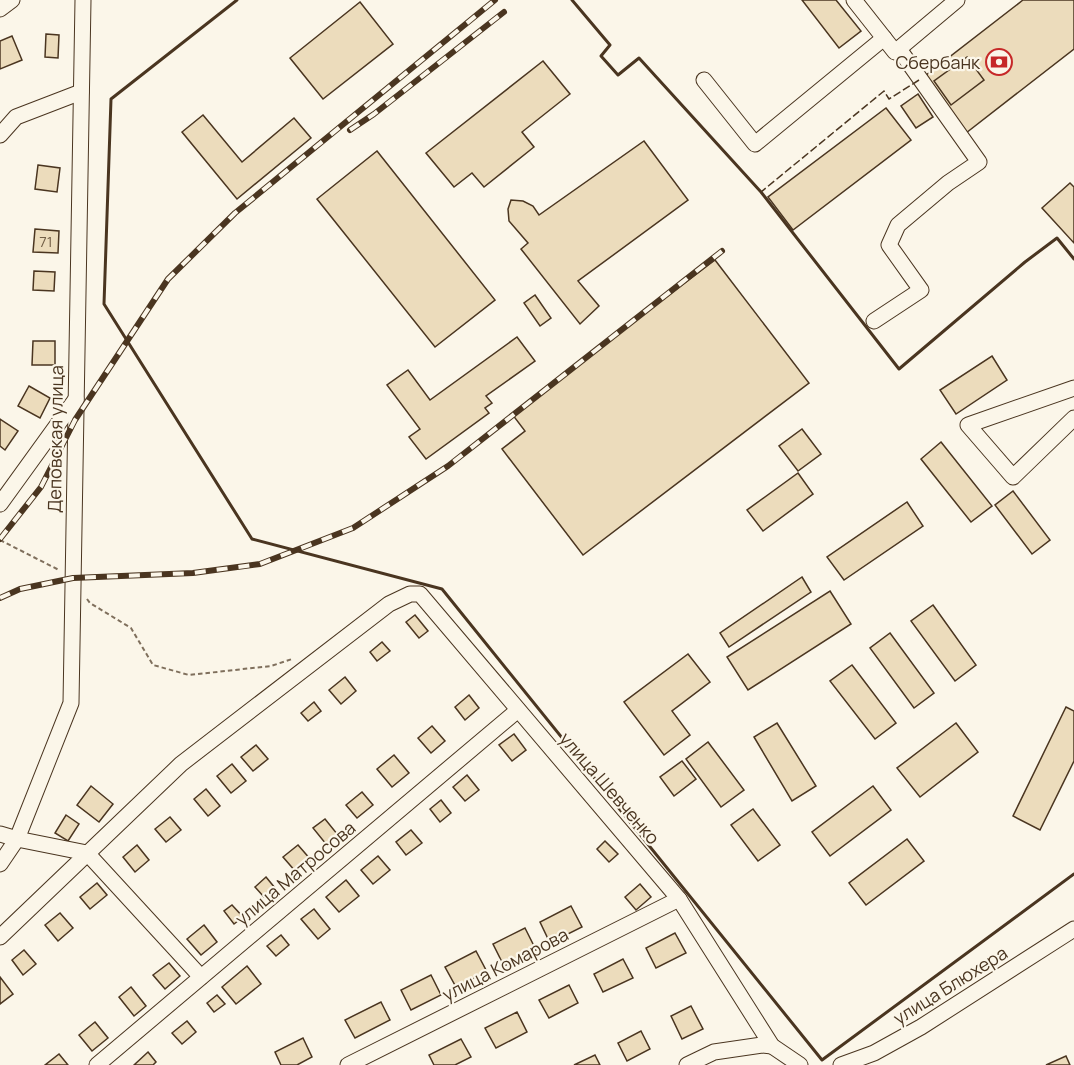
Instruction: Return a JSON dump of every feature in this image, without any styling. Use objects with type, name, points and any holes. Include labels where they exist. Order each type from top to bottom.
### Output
[{"type":"street","name":"Деповская улица","points":[[0,864],[17,839],[71,703],[83,0]]},
{"type":"street","points":[[854,0],[895,52],[957,0]]},
{"type":"street","points":[[704,80],[755,144],[884,38]]},
{"type":"street","points":[[874,321],[921,290],[889,245],[898,225],[948,183],[979,162],[900,49]]},
{"type":"street","points":[[0,135],[16,117],[81,92]]},
{"type":"street","points":[[1074,388],[968,425],[1013,477],[1074,418]]},
{"type":"street","points":[[0,504],[76,399]]},
{"type":"street","name":"улица Шевченко","points":[[87,853],[181,764],[388,604],[410,594],[420,594],[679,899],[772,1046]]},
{"type":"street","name":"улица Матросова","points":[[97,1065],[518,710]]},
{"type":"street","points":[[0,834],[87,853],[201,978]]},
{"type":"street","points":[[0,937],[87,853]]},
{"type":"street","name":"улица Комарова","points":[[348,1065],[679,899]]},
{"type":"street","name":"улица Блюхера","points":[[841,1065],[874,1053],[921,1027],[1074,929]]},
{"type":"street","points":[[687,1065],[714,1052],[762,1046],[772,1046],[800,1065]]},
{"type":"path","points":[[0,540],[73,578],[90,603],[131,628],[153,665],[189,675],[271,666],[292,659]]},
{"type":"building","points":[[802,0],[836,0],[861,31],[839,48]]},
{"type":"building","name":"Сбербанк","points":[[1023,0],[1074,0],[1074,49],[966,133],[925,76]]},
{"type":"building","points":[[360,2],[393,44],[323,99],[290,58]]},
{"type":"building","points":[[46,34],[59,35],[58,58],[45,57]]},
{"type":"building","points":[[12,36],[22,60],[0,69],[0,41]]},
{"type":"building","points":[[967,57],[984,80],[951,105],[934,81]]},
{"type":"building","points":[[543,61],[570,94],[522,132],[534,147],[484,187],[472,173],[454,187],[426,153]]},
{"type":"building","points":[[918,94],[933,117],[916,128],[901,106]]},
{"type":"building","points":[[886,108],[911,140],[793,230],[768,197]]},
{"type":"building","points":[[203,115],[242,162],[294,118],[311,138],[237,199],[182,132]]},
{"type":"building","points":[[644,141],[688,200],[578,281],[599,306],[580,324],[521,249],[528,243],[509,221],[508,209],[511,200],[523,201],[533,206],[539,215]]},
{"type":"building","points":[[377,151],[495,300],[435,347],[317,199]]},
{"type":"building","points":[[38,165],[60,168],[57,192],[35,189]]},
{"type":"building","points":[[1070,183],[1074,187],[1074,243],[1042,208]]},
{"type":"building","points":[[35,229],[59,231],[58,253],[33,252]]},
{"type":"building","points":[[715,260],[809,383],[583,555],[502,449],[525,431],[512,414]]},
{"type":"building","points":[[34,271],[55,272],[54,291],[33,290]]},
{"type":"building","points":[[535,295],[551,318],[540,326],[524,303]]},
{"type":"building","points":[[517,337],[535,361],[486,396],[492,403],[485,408],[489,413],[426,459],[409,437],[420,429],[387,385],[408,370],[430,400]]},
{"type":"building","points":[[33,341],[55,341],[55,365],[32,365]]},
{"type":"building","points":[[992,356],[1007,380],[956,414],[940,390]]},
{"type":"building","points":[[29,386],[50,398],[40,418],[18,406]]},
{"type":"building","points":[[0,419],[18,431],[5,450],[0,446]]},
{"type":"building","points":[[802,429],[821,454],[798,471],[779,446]]},
{"type":"building","points":[[941,442],[992,506],[971,522],[921,459]]},
{"type":"building","points":[[798,473],[813,494],[763,531],[747,510]]},
{"type":"building","points":[[1013,491],[1050,540],[1032,554],[995,505]]},
{"type":"building","points":[[907,502],[923,526],[844,580],[827,557]]},
{"type":"building","points":[[802,577],[811,592],[729,647],[720,633]]},
{"type":"building","points":[[830,591],[851,624],[748,690],[727,657]]},
{"type":"building","points":[[933,605],[976,665],[955,681],[911,621]]},
{"type":"building","points":[[415,615],[428,631],[419,638],[406,622]]},
{"type":"building","points":[[890,633],[934,693],[914,708],[870,648]]},
{"type":"building","points":[[382,642],[390,651],[377,661],[370,652]]},
{"type":"building","points":[[688,654],[710,682],[672,711],[690,735],[664,755],[624,702]]},
{"type":"building","points":[[852,665],[896,723],[875,739],[830,681]]},
{"type":"building","points":[[345,677],[356,691],[341,704],[329,690]]},
{"type":"building","points":[[469,695],[479,708],[465,720],[455,707]]},
{"type":"building","points":[[314,702],[321,711],[308,721],[301,713]]},
{"type":"building","points":[[1066,707],[1074,711],[1074,761],[1040,830],[1013,816]]},
{"type":"building","points":[[777,723],[816,786],[792,801],[754,737]]},
{"type":"building","points":[[956,723],[978,752],[920,797],[897,768]]},
{"type":"building","points":[[432,726],[445,741],[431,753],[418,738]]},
{"type":"building","points":[[514,734],[526,750],[512,761],[499,745]]},
{"type":"building","points":[[708,742],[744,790],[721,807],[686,759]]},
{"type":"building","points":[[256,745],[268,759],[253,771],[241,757]]},
{"type":"building","points":[[394,755],[409,773],[392,787],[377,769]]},
{"type":"building","points":[[682,761],[696,779],[674,796],[660,777]]},
{"type":"building","points":[[232,764],[246,781],[231,793],[217,776]]},
{"type":"building","points":[[467,775],[479,790],[465,801],[453,787]]},
{"type":"building","points":[[91,786],[113,804],[99,822],[77,805]]},
{"type":"building","points":[[873,786],[891,810],[830,856],[812,832]]},
{"type":"building","points":[[206,789],[220,806],[208,816],[194,799]]},
{"type":"building","points":[[362,792],[373,805],[357,818],[346,805]]},
{"type":"building","points":[[441,800],[451,813],[440,822],[430,809]]},
{"type":"building","points":[[753,809],[780,845],[758,861],[731,825]]},
{"type":"building","points":[[66,815],[79,824],[68,841],[55,833]]},
{"type":"building","points":[[170,817],[181,830],[166,842],[155,829]]},
{"type":"building","points":[[325,819],[338,835],[326,844],[313,828]]},
{"type":"building","points":[[411,830],[422,843],[406,855],[396,842]]},
{"type":"building","points":[[907,839],[924,861],[866,905],[849,883]]},
{"type":"building","points":[[605,841],[618,854],[609,862],[597,849]]},
{"type":"building","points":[[137,845],[149,860],[135,872],[123,857]]},
{"type":"building","points":[[298,845],[311,860],[296,872],[283,857]]},
{"type":"building","points":[[378,856],[390,870],[373,884],[361,870]]},
{"type":"building","points":[[266,877],[275,888],[264,897],[255,887]]},
{"type":"building","points":[[346,880],[359,896],[339,912],[326,897]]},
{"type":"building","points":[[97,883],[107,895],[90,909],[80,897]]},
{"type":"building","points":[[640,884],[651,897],[636,910],[625,897]]},
{"type":"building","points":[[232,905],[243,917],[234,924],[224,911]]},
{"type":"building","points":[[571,906],[582,927],[550,943],[540,922]]},
{"type":"building","points":[[314,909],[330,929],[318,939],[301,919]]},
{"type":"building","points":[[60,913],[73,928],[58,941],[45,925]]},
{"type":"building","points":[[204,925],[217,942],[201,955],[187,939]]},
{"type":"building","points":[[525,928],[536,950],[504,966],[493,944]]},
{"type":"building","points":[[675,933],[686,953],[656,968],[646,948]]},
{"type":"building","points":[[281,935],[289,945],[276,956],[267,946]]},
{"type":"building","points":[[24,950],[36,964],[23,975],[12,960]]},
{"type":"building","points":[[476,951],[487,972],[456,987],[445,967]]},
{"type":"building","points":[[623,959],[633,978],[603,992],[594,974]]},
{"type":"building","points":[[169,963],[180,976],[165,989],[153,975]]},
{"type":"building","points":[[247,966],[261,984],[236,1004],[222,987]]},
{"type":"building","points":[[431,975],[441,995],[411,1010],[401,990]]},
{"type":"building","points":[[0,977],[13,994],[0,1004]]},
{"type":"building","points":[[569,985],[578,1003],[549,1018],[539,1000]]},
{"type":"building","points":[[131,987],[146,1006],[134,1016],[119,997]]},
{"type":"building","points":[[217,995],[225,1004],[214,1012],[207,1003]]},
{"type":"building","points":[[381,1002],[390,1020],[355,1038],[345,1020]]},
{"type":"building","points":[[691,1006],[703,1029],[682,1039],[671,1016]]},
{"type":"building","points":[[517,1012],[527,1032],[496,1048],[485,1028]]},
{"type":"building","points":[[187,1021],[196,1032],[182,1044],[172,1033]]},
{"type":"building","points":[[95,1022],[108,1038],[92,1051],[79,1035]]},
{"type":"building","points":[[641,1031],[650,1049],[627,1061],[618,1043]]},
{"type":"building","points":[[303,1038],[312,1057],[297,1065],[281,1065],[275,1052]]},
{"type":"building","points":[[461,1039],[471,1057],[455,1065],[434,1065],[429,1055]]},
{"type":"building","points":[[148,1052],[156,1062],[153,1065],[134,1065]]},
{"type":"building","points":[[59,1054],[68,1065],[45,1065]]},
{"type":"building","points":[[595,1055],[600,1065],[574,1065]]},
{"type":"building","points":[[1066,1056],[1070,1065],[1046,1065]]},
{"type":"railway","points":[[0,539],[41,487],[75,420],[168,279],[235,213],[495,0]]},
{"type":"railway","points":[[350,130],[374,114],[504,12]]},
{"type":"railway","points":[[0,598],[20,589],[73,578],[193,573],[260,564],[353,528],[448,466],[722,251]]},
{"type":"fence","points":[[919,80],[889,99],[884,91],[761,192],[899,369],[1025,262],[1057,238],[1074,259]]},
{"type":"wall","points":[[237,0],[111,99],[104,304],[252,539],[442,589],[822,1060],[1074,874]]},
{"type":"wall","points":[[572,0],[610,45],[601,56],[618,75],[639,58],[761,192],[899,369],[1025,262],[1057,238],[1074,259]]},
{"type":"place","name":"Сбербанк","points":[[999,62]]}]
